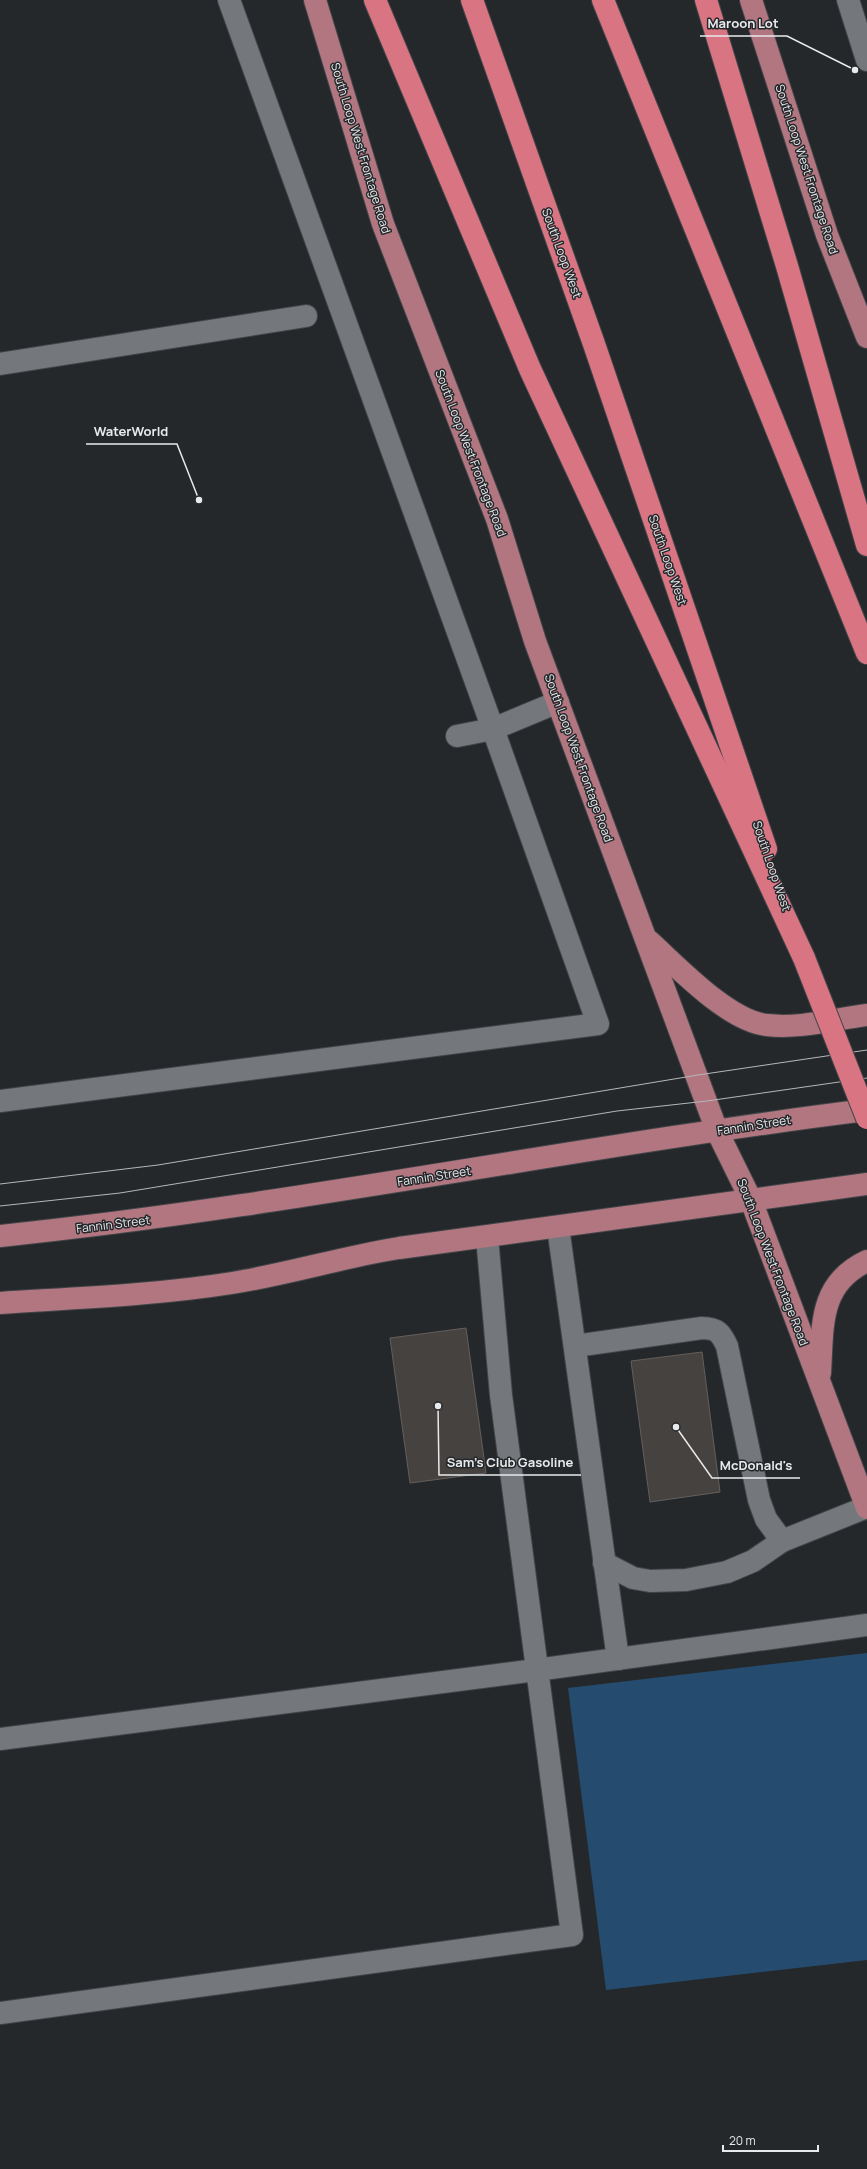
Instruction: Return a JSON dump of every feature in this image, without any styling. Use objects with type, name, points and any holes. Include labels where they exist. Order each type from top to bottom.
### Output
[{"type":"highway","points":[[375,0],[530,369],[804,958]]},
{"type":"highway","name":"South Loop West","points":[[472,0],[597,352],[804,958],[867,1118]]},
{"type":"highway","points":[[603,0],[867,653]]},
{"type":"highway","points":[[706,0],[787,266],[867,545]]},
{"type":"main road","name":"South Loop West Frontage Road","points":[[315,0],[383,224],[497,519],[535,641],[717,1131],[751,1200],[867,1508]]},
{"type":"main road","name":"South Loop West Frontage Road","points":[[751,0],[827,235],[867,337]]},
{"type":"main road","points":[[646,939],[723,1007],[738,1016],[752,1021],[765,1025],[784,1026],[867,1015]]},
{"type":"main road","name":"Fannin Street","points":[[0,1236],[98,1226],[264,1203],[717,1131],[867,1110]]},
{"type":"main road","points":[[0,1303],[115,1295],[227,1284],[362,1254],[867,1184]]},
{"type":"main road","points":[[819,1382],[823,1313],[828,1299],[835,1286],[846,1275],[867,1261]]},
{"type":"lane","points":[[0,1101],[598,1024],[493,729],[229,0]]},
{"type":"lane","points":[[848,0],[867,60]]},
{"type":"lane","points":[[0,364],[306,316]]},
{"type":"lane","points":[[457,736],[493,729],[558,702]]},
{"type":"lane","points":[[558,1226],[618,1659]]},
{"type":"lane","points":[[0,2013],[572,1935],[501,1395],[487,1237]]},
{"type":"lane","points":[[574,1346],[702,1328],[712,1328],[719,1332],[727,1346],[760,1500],[766,1519],[782,1541]]},
{"type":"lane","points":[[604,1563],[633,1578],[650,1581],[686,1580],[733,1569],[753,1561],[782,1541],[867,1508]]},
{"type":"lane","points":[[0,1739],[536,1670],[867,1625]]},
{"type":"shaded area","points":[[867,1653],[867,1960],[606,1990],[568,1688]]},
{"type":"building","points":[[466,1328],[486,1473],[410,1483],[390,1338]]},
{"type":"building","points":[[702,1352],[720,1492],[650,1502],[631,1361]]},
{"type":"tram line","points":[[0,1184],[158,1165],[698,1075],[867,1050]]},
{"type":"tram line","points":[[0,1206],[120,1193],[617,1111],[707,1101],[867,1078]]},
{"type":"place","name":"Maroon Lot","points":[[855,70]]},
{"type":"place","name":"WaterWorld","points":[[199,500]]},
{"type":"place","name":"Sam's Club Gasoline","points":[[438,1406]]},
{"type":"place","name":"McDonald's","points":[[676,1427]]}]
